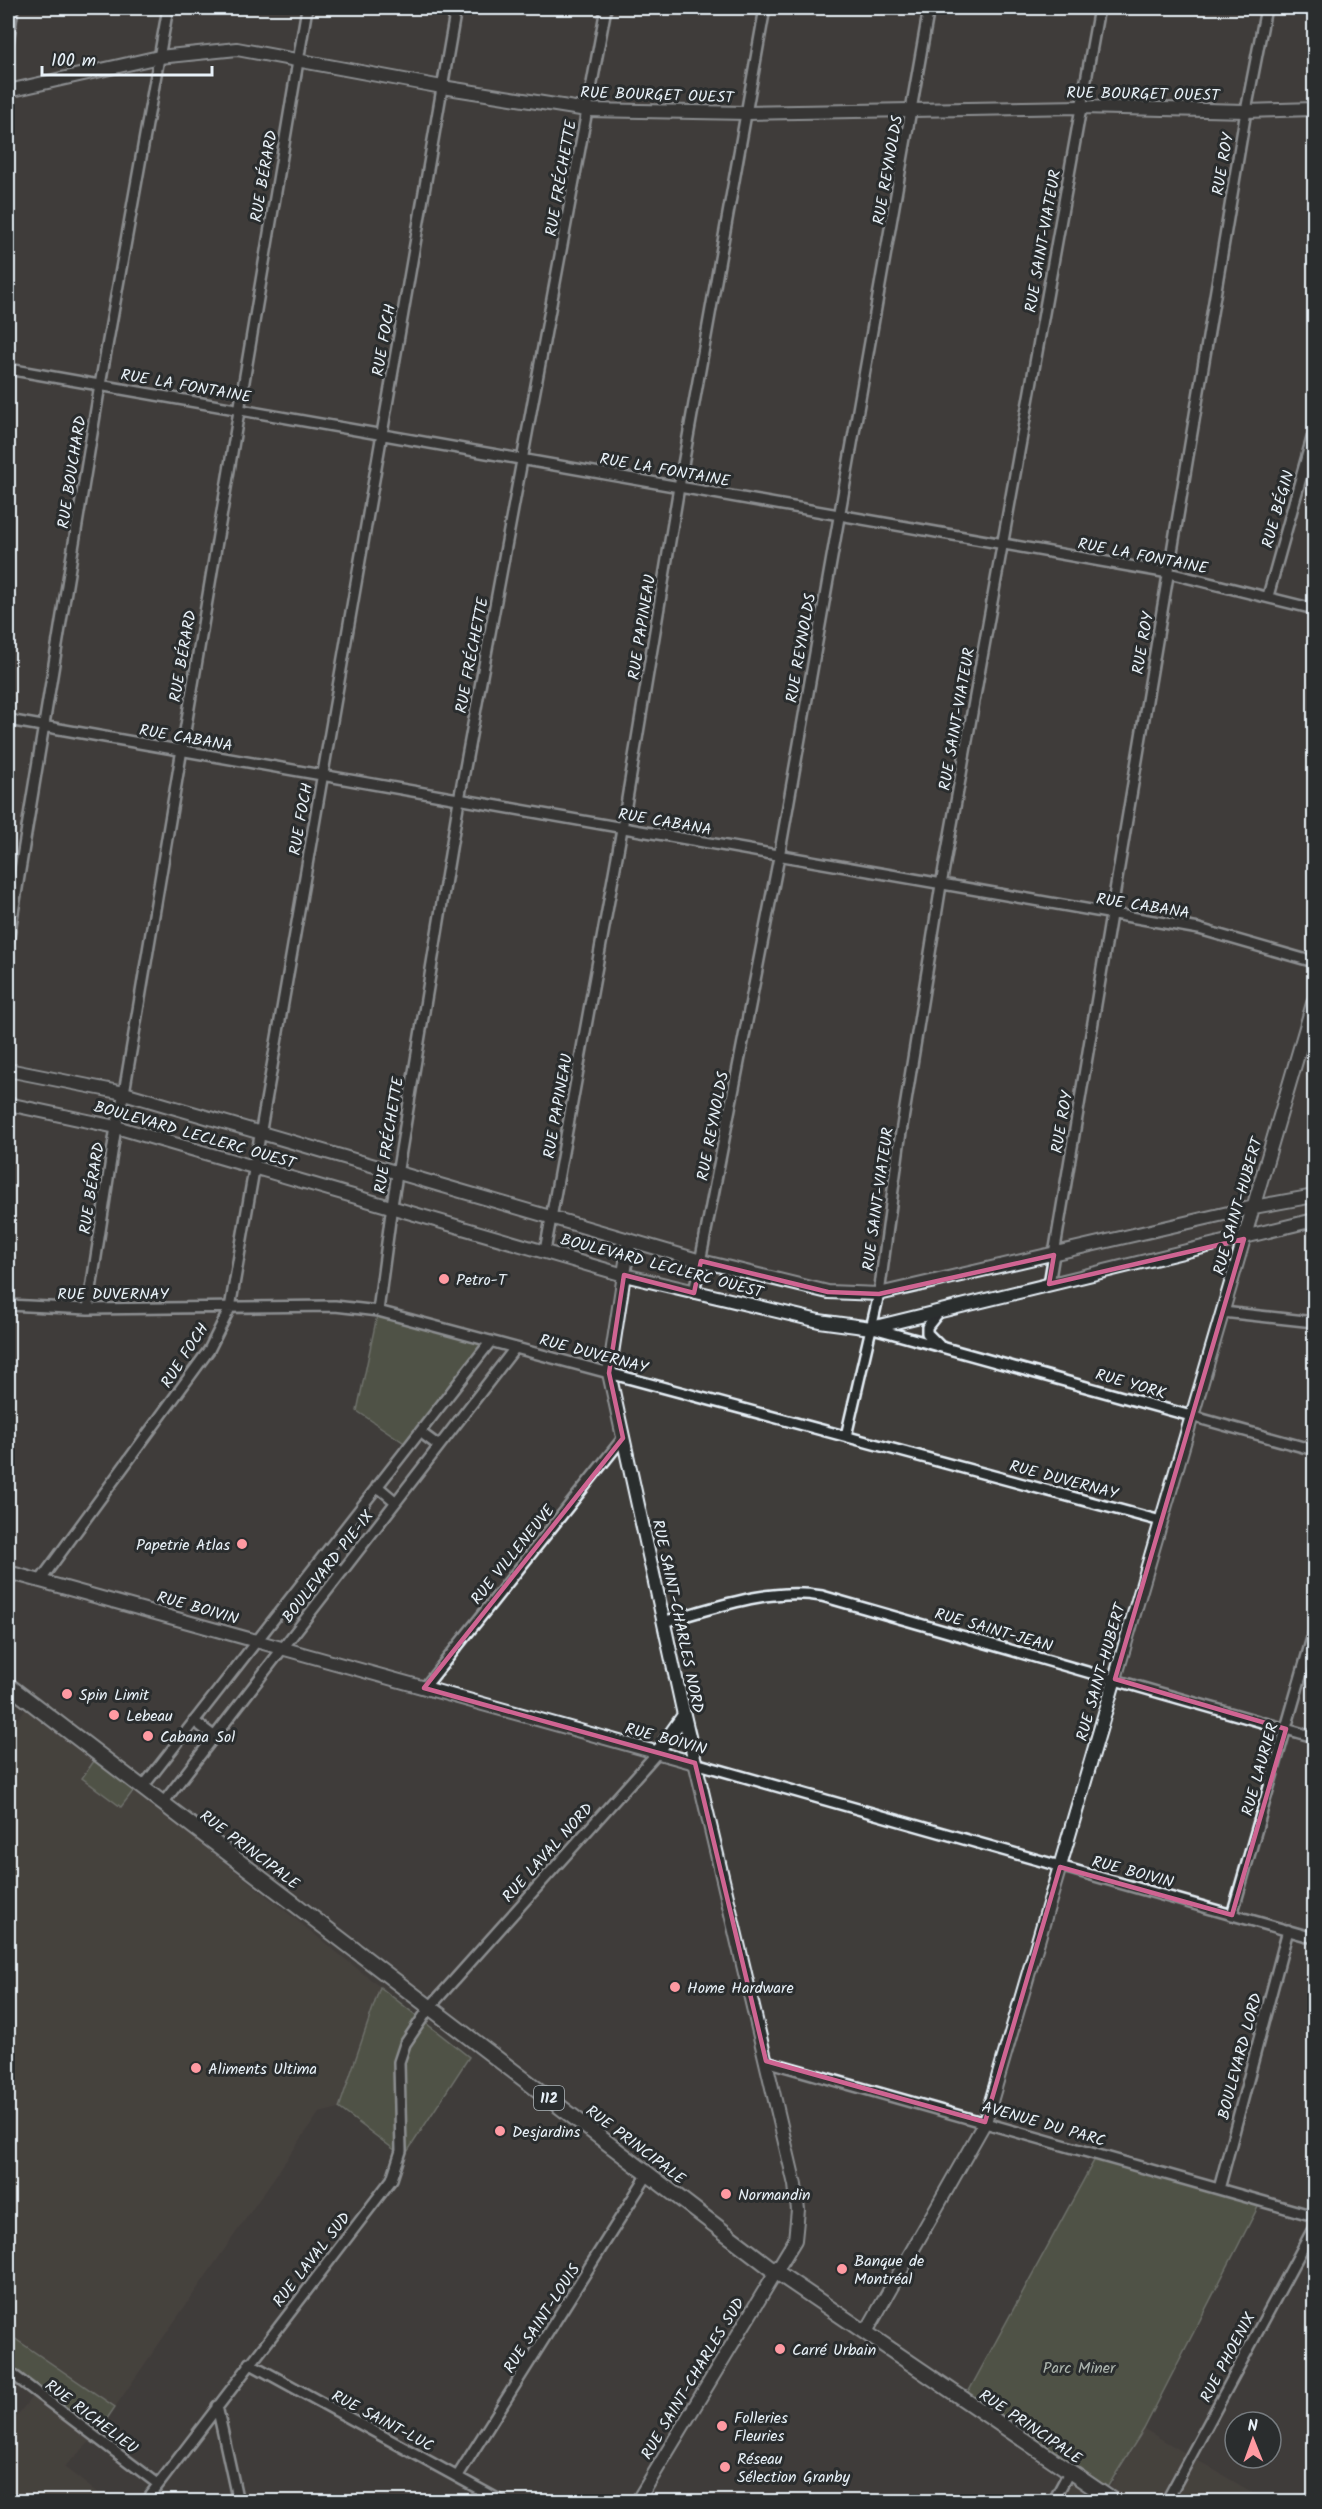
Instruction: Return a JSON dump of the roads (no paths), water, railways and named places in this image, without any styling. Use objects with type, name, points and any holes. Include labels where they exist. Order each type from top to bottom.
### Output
[{"type":"main road","name":"RUE PRINCIPALE","points":[[8,1685],[775,2271],[1115,2502]]},
{"type":"street","points":[[8,43],[14,8]]},
{"type":"street","name":"RUE BOUCHARD","points":[[8,943],[100,385],[168,8]]},
{"type":"street","name":"RUE BÉRARD","points":[[87,1308],[307,8]]},
{"type":"street","name":"RUE FOCH","points":[[40,1581],[209,1350],[230,1308],[252,1168],[323,776],[456,8]]},
{"type":"street","name":"RUE FRÉCHETTE","points":[[378,1311],[397,1173],[459,800],[606,8]]},
{"type":"street","name":"RUE PAPINEAU","points":[[545,1251],[622,829],[679,487],[765,8]]},
{"type":"street","name":"RUE REYNOLDS","points":[[694,1293],[779,857],[913,109],[929,8]]},
{"type":"street","name":"RUE SAINT-VIATEUR","points":[[846,1436],[879,1294],[899,1145],[941,885],[1099,8]]},
{"type":"street","name":"RUE ROY","points":[[1049,1284],[1246,111],[1266,8]]},
{"type":"street","name":"RUE BOURGET OUEST","points":[[8,91],[159,57],[237,49],[442,87],[587,110],[747,113],[1081,107],[1246,111],[1314,109]]},
{"type":"street","name":"RUE LA FONTAINE","points":[[8,369],[1169,573],[1314,609]]},
{"type":"street","name":"RUE BÉGIN","points":[[1268,596],[1314,431]]},
{"type":"street","name":"RUE CABANA","points":[[8,720],[1199,929],[1314,962]]},
{"type":"street","name":"RUE SAINT-HUBERT","points":[[866,2332],[985,2122],[1314,999]]},
{"type":"street","name":"BOULEVARD LECLERC OUEST","points":[[8,1070],[124,1093],[260,1131],[629,1242],[828,1292],[879,1294],[1254,1207],[1314,1196]]},
{"type":"street","name":"BOULEVARD LECLERC OUEST","points":[[8,1104],[116,1127],[252,1168],[392,1205],[624,1275],[819,1321],[871,1328],[1244,1239],[1314,1220]]},
{"type":"street","name":"RUE SAINT-CHARLES NORD","points":[[629,1242],[609,1373],[663,1622],[766,2061],[798,2210],[795,2240],[775,2271]]},
{"type":"street","name":"RUE DUVERNAY","points":[[8,1305],[87,1308],[335,1306],[378,1311],[1161,1521]]},
{"type":"street","points":[[939,1312],[927,1327],[927,1333],[939,1345]]},
{"type":"street","points":[[1223,1312],[1314,1322]]},
{"type":"street","name":"RUE YORK","points":[[871,1328],[1314,1450]]},
{"type":"street","name":"BOULEVARD PIE-IX","points":[[142,1788],[490,1341]]},
{"type":"street","name":"BOULEVARD PIE-IX","points":[[163,1803],[515,1348]]},
{"type":"street","points":[[420,1432],[439,1446]]},
{"type":"street","name":"RUE VILLENEUVE","points":[[424,1688],[623,1438]]},
{"type":"street","points":[[378,1486],[396,1502]]},
{"type":"street","points":[[322,1558],[342,1572]]},
{"type":"street","name":"RUE BOIVIN","points":[[8,1572],[1314,1938]]},
{"type":"street","name":"RUE SAINT-JEAN","points":[[663,1622],[772,1594],[798,1592],[822,1596],[1314,1737]]},
{"type":"street","name":"RUE LAURIER","points":[[1232,1915],[1314,1631]]},
{"type":"street","name":"RUE LAVAL NORD","points":[[430,2007],[657,1753],[684,1715]]},
{"type":"street","points":[[194,1721],[215,1737]]},
{"type":"street","name":"BOULEVARD LORD","points":[[1219,2189],[1288,1930]]},
{"type":"street","name":"RUE LAVAL SUD","points":[[145,2502],[249,2363],[393,2179],[401,2151],[399,2062],[405,2044],[430,2007]]},
{"type":"street","name":"AVENUE DU PARC","points":[[766,2061],[1314,2216]]},
{"type":"street","name":"RUE SAINT-LOUIS","points":[[457,2477],[648,2174]]},
{"type":"street","name":"RUE PHOENIX","points":[[1166,2502],[1314,2227]]},
{"type":"street","name":"RUE SAINT-CHARLES SUD","points":[[638,2502],[775,2271]]},
{"type":"street","name":"RUE SAINT-LUC","points":[[249,2363],[503,2502]]},
{"type":"street","name":"RUE RICHELIEU","points":[[8,2371],[158,2484]]},
{"type":"street","points":[[217,2406],[238,2502]]},
{"type":"street","points":[[1053,2502],[1069,2472]]},
{"type":"place","name":"Petro-T","points":[[444,1279]]},
{"type":"place","name":"Papetrie Atlas","points":[[242,1544]]},
{"type":"place","name":"Spin Limit","points":[[67,1694]]},
{"type":"place","name":"Lebeau","points":[[114,1715]]},
{"type":"place","name":"Cabana Sol","points":[[148,1736]]},
{"type":"place","name":"Home Hardware","points":[[675,1987]]},
{"type":"place","name":"Aliments Ultima","points":[[196,2068]]},
{"type":"place","name":"Desjardins","points":[[500,2131]]},
{"type":"place","name":"Normandin","points":[[726,2194]]},
{"type":"place","name":"Banque de Montréal","points":[[842,2269]]},
{"type":"place","name":"Carré Urbain","points":[[780,2349]]},
{"type":"place","name":"Folleries Fleuries","points":[[722,2426]]},
{"type":"place","name":"Réseau Sélection Granby","points":[[725,2467]]},
{"type":"park label","name":"Parc Miner","points":[[1079,2367]]}]
